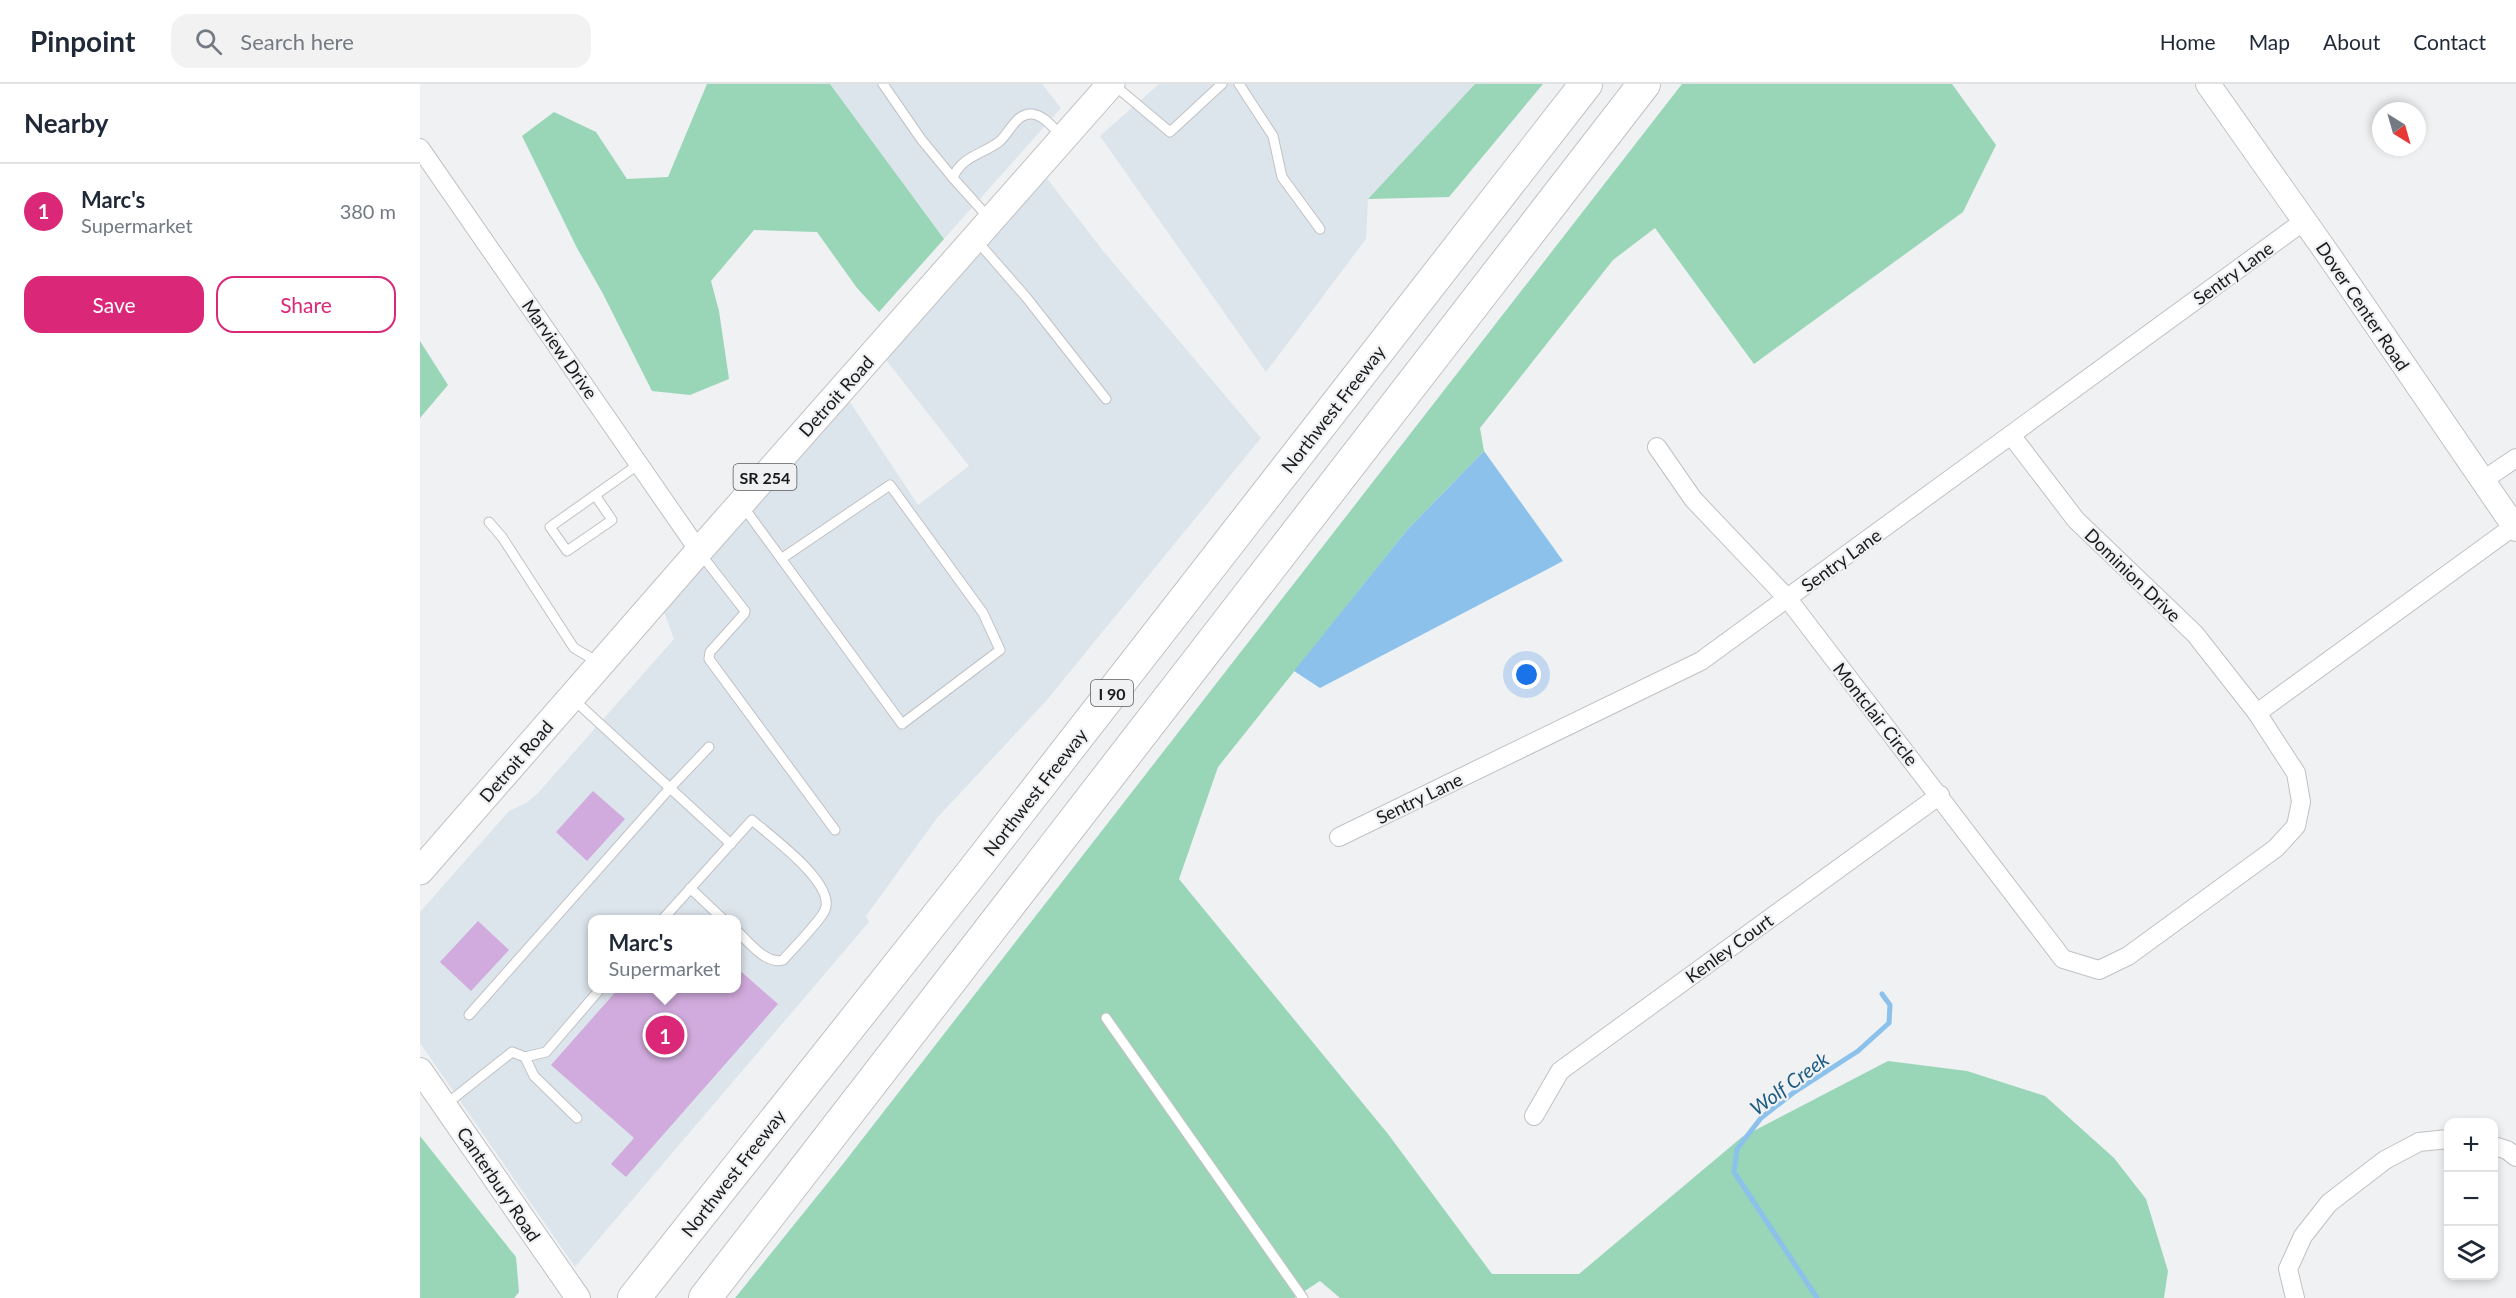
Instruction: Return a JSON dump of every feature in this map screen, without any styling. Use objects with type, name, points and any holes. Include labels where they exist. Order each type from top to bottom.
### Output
[{"type":"highway","name":"Northwest Freeway","points":[[634,1298],[970,875],[1586,84]]},
{"type":"highway","name":"I 90","points":[[705,1298],[1644,84]]},
{"type":"main road","name":"Detroit Road","points":[[420,870],[1112,84]]},
{"type":"street","name":"Dover Center Road","points":[[2208,84],[2515,527]]},
{"type":"street","name":"Marview Drive","points":[[420,147],[699,551]]},
{"type":"street","name":"Sentry Lane","points":[[1339,837],[1701,661],[2304,221]]},
{"type":"street","name":"Dominion Drive","points":[[2012,435],[2076,520],[2195,634],[2257,713],[2296,773],[2301,802],[2296,826],[2276,848],[2128,956],[2099,970]]},
{"type":"street","name":"Montclair Circle","points":[[1657,447],[1693,499],[1788,599],[1940,795],[2063,959],[2099,970]]},
{"type":"street","points":[[2482,481],[2516,458]]},
{"type":"street","points":[[2257,713],[2515,527]]},
{"type":"street","name":"Kenley Court","points":[[1534,1116],[1560,1071],[1940,795]]},
{"type":"street","name":"Canterbury Road","points":[[420,1070],[578,1298]]},
{"type":"street","points":[[2295,1298],[2288,1269],[2303,1236],[2330,1203],[2385,1160],[2419,1142],[2444,1139]]},
{"type":"street","points":[[2498,1147],[2507,1150],[2516,1157]]},
{"type":"lane","points":[[883,84],[921,139],[953,178],[1026,297],[1106,399]]},
{"type":"lane","points":[[1112,84],[1170,132],[1222,84]]},
{"type":"lane","points":[[1239,84],[1273,136],[1282,177],[1320,229]]},
{"type":"lane","points":[[953,178],[957,168],[974,155],[998,143],[1018,119],[1030,114],[1041,116],[1064,138]]},
{"type":"lane","points":[[595,495],[612,519],[567,551],[550,527],[595,495],[639,464]]},
{"type":"lane","points":[[741,504],[781,559],[902,724],[1000,650],[983,613],[890,485],[781,559]]},
{"type":"lane","points":[[489,522],[502,537],[574,648],[601,663]]},
{"type":"lane","points":[[699,551],[745,611],[710,652],[709,659],[835,830]]},
{"type":"lane","points":[[571,697],[730,844]]},
{"type":"lane","points":[[469,1015],[709,747]]},
{"type":"lane","points":[[666,915],[752,820],[808,869],[818,881],[826,899],[825,910],[783,960],[777,962],[768,959],[741,935]]},
{"type":"lane","points":[[690,888],[719,915]]},
{"type":"lane","points":[[445,1105],[512,1052],[525,1057],[546,1052],[597,993]]},
{"type":"lane","points":[[1106,1018],[1303,1298]]},
{"type":"lane","points":[[525,1057],[534,1076],[577,1118]]},
{"type":"shaded area","points":[[830,84],[1042,84],[1061,108],[944,239]]},
{"type":"shaded area","points":[[1159,84],[1475,84],[1368,199],[1366,239],[1266,372],[1100,136]]},
{"type":"shaded area","points":[[1045,176],[1104,252],[1261,438],[1046,701],[937,818],[866,916],[869,922],[575,1267],[420,1043],[420,912],[509,811],[526,803],[537,794],[674,639],[664,612],[720,543],[848,399],[918,505],[969,466],[883,356]]},
{"type":"green space","points":[[707,84],[830,84],[944,239],[879,312],[857,288],[817,232],[754,230],[711,281],[719,311],[729,379],[690,395],[652,391],[577,248],[522,136],[554,112],[596,132],[627,179],[668,177]]},
{"type":"green space","points":[[1475,84],[1543,84],[1449,197],[1368,199]]},
{"type":"green space","points":[[1682,84],[1952,84],[1996,145],[1963,212],[1754,364],[1655,228],[1613,260],[1480,428],[1484,451],[1407,530],[1218,767],[1179,879],[1388,1134],[1492,1274],[1579,1274],[1742,1137],[1888,1061],[1967,1071],[2045,1096],[2114,1158],[2146,1199],[2168,1271],[2164,1298],[1340,1298],[1320,1281],[1294,1298],[735,1298],[843,1164]]},
{"type":"green space","points":[[420,341],[448,385],[420,418]]},
{"type":"green space","points":[[420,1136],[516,1257],[519,1292],[514,1298],[420,1298]]},
{"type":"water","points":[[1484,451],[1563,561],[1320,688],[1294,671],[1407,530]]},
{"type":"building","points":[[593,791],[625,819],[587,861],[556,832]]},
{"type":"building","points":[[478,921],[509,950],[471,991],[440,962]]},
{"type":"building","points":[[741,972],[778,1004],[626,1177],[611,1164],[634,1138],[551,1065],[615,993],[741,993]]},
{"type":"waterway","name":"Wolf Creek","points":[[1817,1298],[1734,1172],[1737,1149],[1761,1118],[1793,1093],[1858,1051],[1889,1023],[1890,1005],[1882,994]]},
{"type":"place","name":"Marc's","points":[[665,1035]]}]
